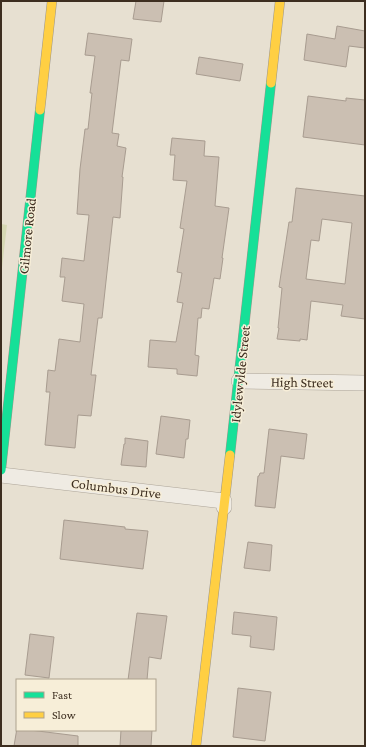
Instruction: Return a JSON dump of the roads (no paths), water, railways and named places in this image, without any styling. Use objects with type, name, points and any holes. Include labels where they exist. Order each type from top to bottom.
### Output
[{"type":"street","name":"Gilmore Road","points":[[1,470],[52,1]]},
{"type":"street","name":"Idylewylde Street","points":[[196,746],[239,382],[280,1]]},
{"type":"street","name":"High Street","points":[[239,382],[365,383]]},
{"type":"street","name":"Columbus Drive","points":[[1,475],[224,501],[224,507]]}]
